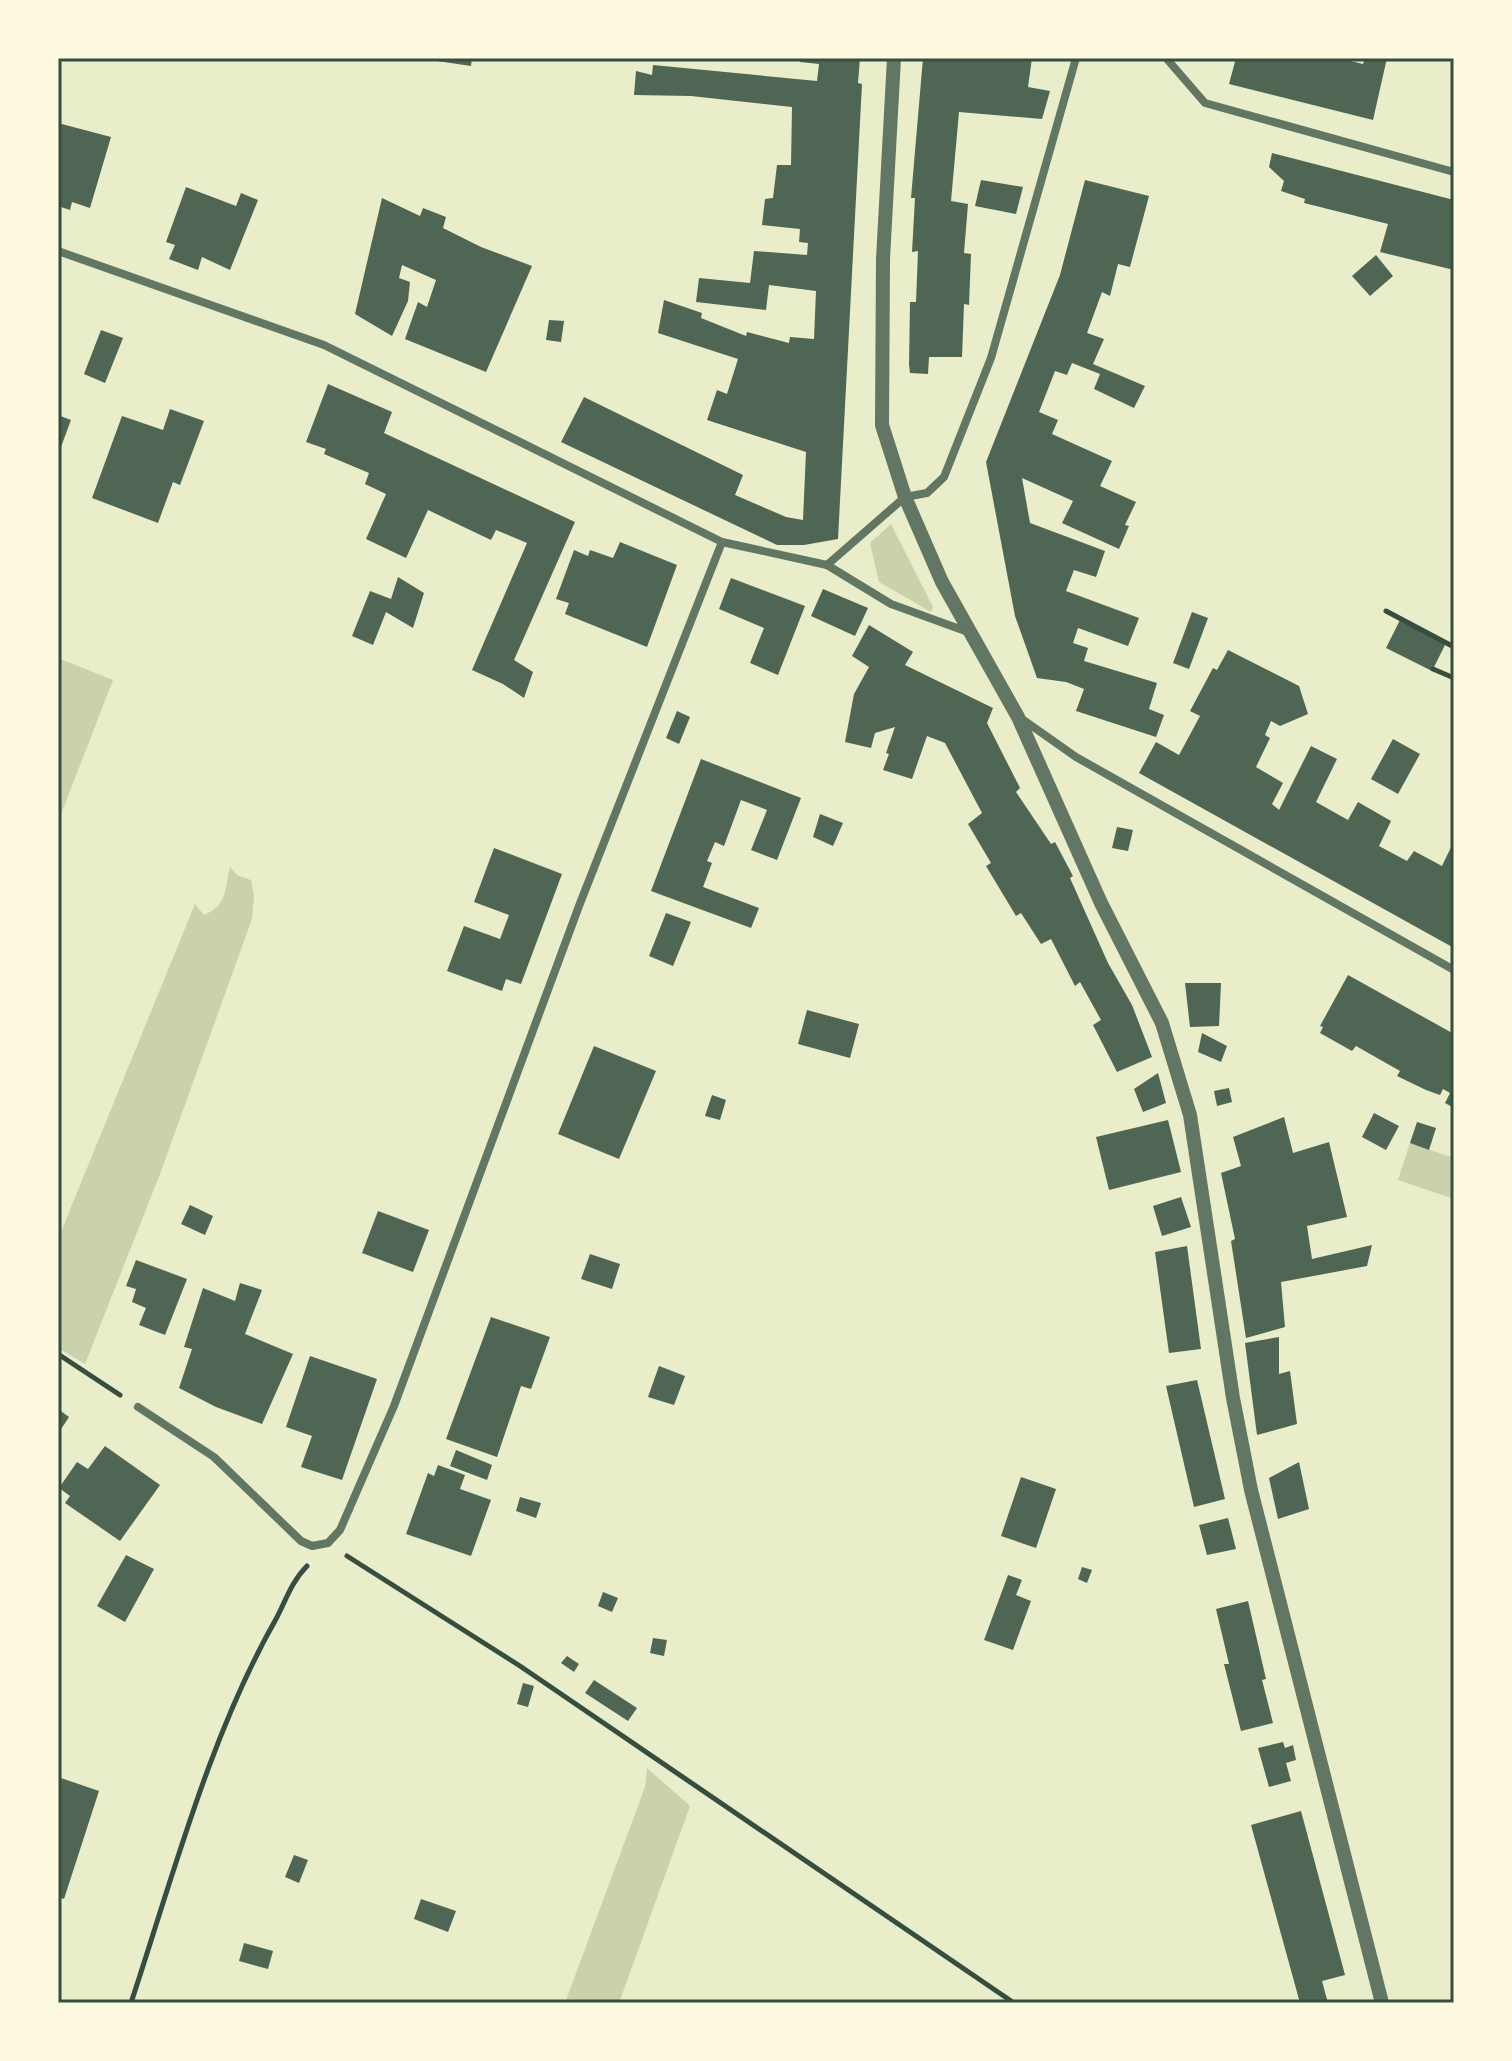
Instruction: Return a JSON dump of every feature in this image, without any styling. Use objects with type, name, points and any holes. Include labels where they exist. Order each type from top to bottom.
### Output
[{"type":"street","points":[[894,58],[883,259],[882,425],[905,497],[942,582],[1018,717],[1101,903],[1162,1023],[1190,1115],[1233,1398],[1251,1490],[1382,2003]]},
{"type":"street","points":[[827,565],[905,497],[927,493],[944,477],[991,358],[1076,58]]},
{"type":"street","points":[[1166,58],[1205,103],[1454,172]]},
{"type":"street","points":[[58,251],[324,345],[722,542],[827,565],[891,604],[969,633]]},
{"type":"street","points":[[138,1407],[214,1457],[301,1541],[312,1546],[328,1543],[340,1530],[394,1406],[579,906],[722,542]]},
{"type":"street","points":[[1018,717],[1076,757],[1454,970]]},
{"type":"path","points":[[1386,611],[1454,647]]},
{"type":"path","points":[[1433,669],[1453,680]]},
{"type":"path","points":[[58,1354],[138,1407]]},
{"type":"path","points":[[328,1543],[520,1666],[1014,2003]]},
{"type":"path","points":[[131,2003],[197,1799],[254,1657],[296,1578]]},
{"type":"green space","points":[[891,524],[933,607],[931,612],[879,582],[870,543]]},
{"type":"green space","points":[[58,658],[113,680],[58,822]]},
{"type":"green space","points":[[230,867],[237,875],[251,880],[254,895],[252,919],[160,1174],[85,1364],[58,1348],[58,1239],[195,904],[204,915],[217,907],[224,896]]},
{"type":"green space","points":[[1410,1143],[1454,1158],[1454,1199],[1398,1180]]},
{"type":"green space","points":[[647,1768],[690,1806],[619,2003],[565,2003],[645,1787]]},
{"type":"building","points":[[437,58],[472,58],[471,66],[437,61]]},
{"type":"building","points":[[801,58],[860,58],[858,83],[862,84],[838,539],[804,545],[777,545],[561,442],[584,397],[743,475],[735,495],[786,517],[803,520],[806,452],[707,420],[717,390],[727,394],[738,359],[658,333],[664,300],[702,313],[701,318],[746,336],[747,332],[789,343],[790,337],[814,339],[816,291],[769,285],[766,310],[696,302],[699,278],[750,283],[754,251],[807,255],[808,243],[799,242],[800,229],[762,225],[765,199],[773,198],[777,165],[791,165],[792,107],[691,96],[634,95],[636,71],[652,75],[653,65],[817,81],[819,64],[800,62]]},
{"type":"building","points":[[923,58],[1032,58],[1028,87],[1050,91],[1042,119],[959,112],[951,201],[968,204],[964,253],[971,254],[969,305],[964,304],[962,357],[929,357],[928,374],[910,373],[909,365],[910,302],[916,302],[918,251],[912,252],[915,198],[911,198]]},
{"type":"building","points":[[1236,58],[1338,58],[1363,64],[1365,58],[1387,58],[1373,120],[1229,84]]},
{"type":"building","points":[[58,123],[111,137],[90,208],[72,202],[70,210],[58,206]]},
{"type":"building","points":[[1272,153],[1454,200],[1454,270],[1380,252],[1388,224],[1304,203],[1305,199],[1281,191],[1284,181],[1269,167]]},
{"type":"building","points":[[981,180],[1023,187],[1016,214],[975,206]]},
{"type":"building","points":[[1085,180],[1149,196],[1130,267],[1118,264],[1110,296],[1102,292],[1087,333],[1104,339],[1093,364],[1145,386],[1134,408],[1094,389],[1100,374],[1072,363],[1067,375],[1055,371],[1039,412],[1058,420],[1052,434],[1112,461],[1100,486],[1136,502],[1125,525],[1129,526],[1119,549],[1062,523],[1073,501],[1022,478],[1030,523],[1105,551],[1096,577],[1074,570],[1066,591],[1139,618],[1128,646],[1078,628],[1073,643],[1088,648],[1084,661],[1157,683],[1149,709],[1164,715],[1156,737],[1076,711],[1084,689],[1066,682],[1037,678],[1015,616],[986,462],[1060,275]]},
{"type":"building","points":[[186,187],[236,206],[241,193],[258,200],[230,270],[202,257],[198,270],[169,259],[175,245],[166,242]]},
{"type":"building","points":[[382,198],[420,216],[423,208],[446,217],[443,228],[481,247],[532,266],[486,372],[405,339],[418,302],[427,307],[436,280],[402,265],[399,278],[410,282],[408,301],[392,336],[355,314]]},
{"type":"building","points":[[1376,255],[1393,276],[1370,296],[1352,276]]},
{"type":"building","points":[[549,320],[564,321],[561,342],[546,340]]},
{"type":"building","points":[[101,330],[123,338],[105,383],[84,374]]},
{"type":"building","points":[[328,384],[392,412],[384,433],[575,522],[514,660],[533,672],[524,698],[472,670],[527,543],[496,530],[491,540],[428,510],[406,558],[366,539],[386,494],[365,484],[369,473],[324,454],[326,449],[306,442]]},
{"type":"building","points":[[170,409],[204,421],[180,485],[173,482],[158,523],[92,498],[122,416],[163,430]]},
{"type":"building","points":[[58,415],[71,420],[58,455]]},
{"type":"building","points":[[620,542],[677,565],[647,647],[565,614],[569,603],[556,599],[574,550],[588,556],[590,550],[613,558]]},
{"type":"building","points":[[398,577],[424,593],[413,628],[386,612],[373,645],[352,636],[370,591],[391,599]]},
{"type":"building","points":[[731,578],[805,606],[778,675],[750,663],[764,628],[719,609]]},
{"type":"building","points":[[823,589],[868,608],[855,636],[811,616]]},
{"type":"building","points":[[1192,612],[1208,618],[1189,669],[1173,663]]},
{"type":"building","points":[[1400,620],[1446,643],[1432,671],[1386,648]]},
{"type":"building","points":[[869,625],[913,652],[905,665],[993,708],[987,723],[1020,788],[1016,792],[1051,844],[1055,842],[1073,876],[1070,878],[1108,963],[1132,1005],[1152,1057],[1117,1072],[1093,1025],[1101,1020],[1080,982],[1075,986],[1051,939],[1041,944],[1021,913],[1016,916],[986,866],[991,863],[968,824],[982,813],[945,743],[927,736],[912,779],[883,770],[895,727],[875,733],[871,748],[845,742],[854,694],[869,667],[852,656]]},
{"type":"building","points":[[1228,650],[1299,686],[1308,714],[1280,726],[1271,721],[1265,735],[1270,738],[1256,767],[1283,783],[1272,804],[1279,810],[1311,746],[1337,759],[1316,802],[1348,820],[1358,802],[1391,821],[1379,846],[1407,861],[1414,851],[1442,866],[1454,841],[1454,948],[1139,773],[1156,742],[1179,755],[1200,716],[1190,711],[1213,668],[1217,670]]},
{"type":"building","points":[[677,711],[690,717],[679,744],[666,738]]},
{"type":"building","points":[[1393,739],[1420,754],[1398,794],[1371,779]]},
{"type":"building","points":[[701,759],[801,798],[777,860],[751,850],[767,810],[741,800],[724,846],[715,842],[707,861],[712,863],[703,887],[759,908],[751,928],[651,891]]},
{"type":"building","points":[[820,814],[843,823],[833,846],[813,837]]},
{"type":"building","points":[[1117,827],[1133,830],[1128,851],[1112,848]]},
{"type":"building","points":[[494,848],[562,874],[521,984],[506,979],[502,991],[447,971],[464,926],[500,939],[509,915],[474,902]]},
{"type":"building","points":[[666,913],[691,922],[673,966],[649,956]]},
{"type":"building","points":[[1348,975],[1454,1034],[1454,1108],[1445,1103],[1450,1093],[1443,1089],[1440,1095],[1426,1090],[1397,1076],[1400,1071],[1356,1046],[1352,1051],[1320,1033],[1323,1027],[1320,1026]]},
{"type":"building","points":[[1185,983],[1221,983],[1219,1026],[1190,1027]]},
{"type":"building","points":[[807,1010],[859,1024],[850,1058],[798,1044]]},
{"type":"building","points":[[1202,1033],[1227,1046],[1221,1062],[1198,1052]]},
{"type":"building","points":[[594,1046],[656,1071],[619,1159],[558,1134]]},
{"type":"building","points":[[1158,1073],[1166,1103],[1143,1112],[1134,1089]]},
{"type":"building","points":[[1229,1088],[1232,1102],[1217,1106],[1214,1091]]},
{"type":"building","points":[[712,1095],[726,1100],[720,1120],[705,1116]]},
{"type":"building","points":[[1374,1113],[1399,1126],[1386,1150],[1362,1137]]},
{"type":"building","points":[[1284,1117],[1293,1153],[1329,1142],[1347,1217],[1307,1226],[1312,1259],[1372,1245],[1367,1266],[1281,1282],[1285,1327],[1246,1338],[1231,1241],[1235,1239],[1221,1173],[1241,1166],[1233,1137]]},
{"type":"building","points":[[1168,1120],[1181,1172],[1109,1190],[1096,1137]]},
{"type":"building","points":[[1417,1122],[1436,1128],[1429,1150],[1410,1143]]},
{"type":"building","points":[[1181,1197],[1191,1227],[1162,1236],[1153,1206]]},
{"type":"building","points":[[190,1205],[213,1216],[205,1235],[181,1224]]},
{"type":"building","points":[[378,1211],[429,1230],[413,1272],[362,1253]]},
{"type":"building","points":[[1187,1246],[1201,1349],[1169,1353],[1155,1252]]},
{"type":"building","points":[[590,1254],[620,1264],[612,1289],[581,1279]]},
{"type":"building","points":[[136,1260],[187,1279],[165,1335],[139,1325],[146,1308],[132,1302],[136,1289],[126,1286]]},
{"type":"building","points":[[240,1283],[262,1290],[245,1334],[293,1354],[262,1424],[216,1407],[179,1388],[192,1349],[184,1347],[203,1288],[235,1301]]},
{"type":"building","points":[[491,1317],[550,1337],[531,1389],[521,1386],[497,1457],[446,1439]]},
{"type":"building","points":[[1279,1337],[1279,1374],[1290,1371],[1297,1424],[1257,1435],[1245,1343]]},
{"type":"building","points":[[310,1356],[377,1379],[342,1480],[301,1467],[312,1436],[286,1427]]},
{"type":"building","points":[[659,1366],[685,1376],[674,1405],[648,1397]]},
{"type":"building","points":[[1197,1380],[1225,1499],[1194,1507],[1166,1386]]},
{"type":"building","points":[[58,1409],[69,1417],[58,1434]]},
{"type":"building","points":[[105,1446],[160,1485],[120,1541],[65,1503],[70,1496],[59,1488],[77,1462],[88,1469]]},
{"type":"building","points":[[456,1450],[492,1465],[487,1480],[450,1466]]},
{"type":"building","points":[[1299,1462],[1309,1509],[1278,1519],[1269,1478]]},
{"type":"building","points":[[438,1465],[465,1475],[460,1489],[491,1500],[471,1556],[406,1534],[428,1473],[434,1476]]},
{"type":"building","points":[[1021,1477],[1056,1489],[1036,1548],[1001,1536]]},
{"type":"building","points":[[520,1497],[541,1503],[536,1518],[516,1511]]},
{"type":"building","points":[[1228,1518],[1236,1549],[1207,1555],[1199,1525]]},
{"type":"building","points":[[126,1555],[154,1569],[125,1622],[97,1606]]},
{"type":"building","points":[[1082,1567],[1092,1570],[1087,1583],[1078,1579]]},
{"type":"building","points":[[1008,1575],[1022,1580],[1016,1595],[1031,1601],[1013,1650],[984,1640]]},
{"type":"building","points":[[603,1592],[618,1598],[612,1612],[598,1606]]},
{"type":"building","points":[[1248,1601],[1273,1723],[1241,1731],[1224,1664],[1229,1664],[1216,1609]]},
{"type":"building","points":[[653,1638],[667,1640],[664,1656],[650,1653]]},
{"type":"building","points":[[567,1656],[579,1664],[574,1672],[561,1663]]},
{"type":"building","points":[[594,1680],[637,1708],[628,1721],[585,1693]]},
{"type":"building","points":[[523,1683],[534,1686],[528,1707],[517,1704]]},
{"type":"building","points":[[1283,1742],[1285,1748],[1293,1745],[1296,1760],[1286,1763],[1291,1781],[1269,1787],[1258,1748]]},
{"type":"building","points":[[58,1777],[99,1791],[64,1899],[58,1897]]},
{"type":"building","points":[[1301,1811],[1345,1975],[1322,1981],[1328,2003],[1300,2003],[1251,1825]]},
{"type":"building","points":[[294,1855],[308,1860],[299,1883],[285,1877]]},
{"type":"building","points":[[421,1899],[456,1911],[448,1932],[414,1919]]},
{"type":"building","points":[[244,1943],[273,1951],[268,1969],[239,1961]]}]
